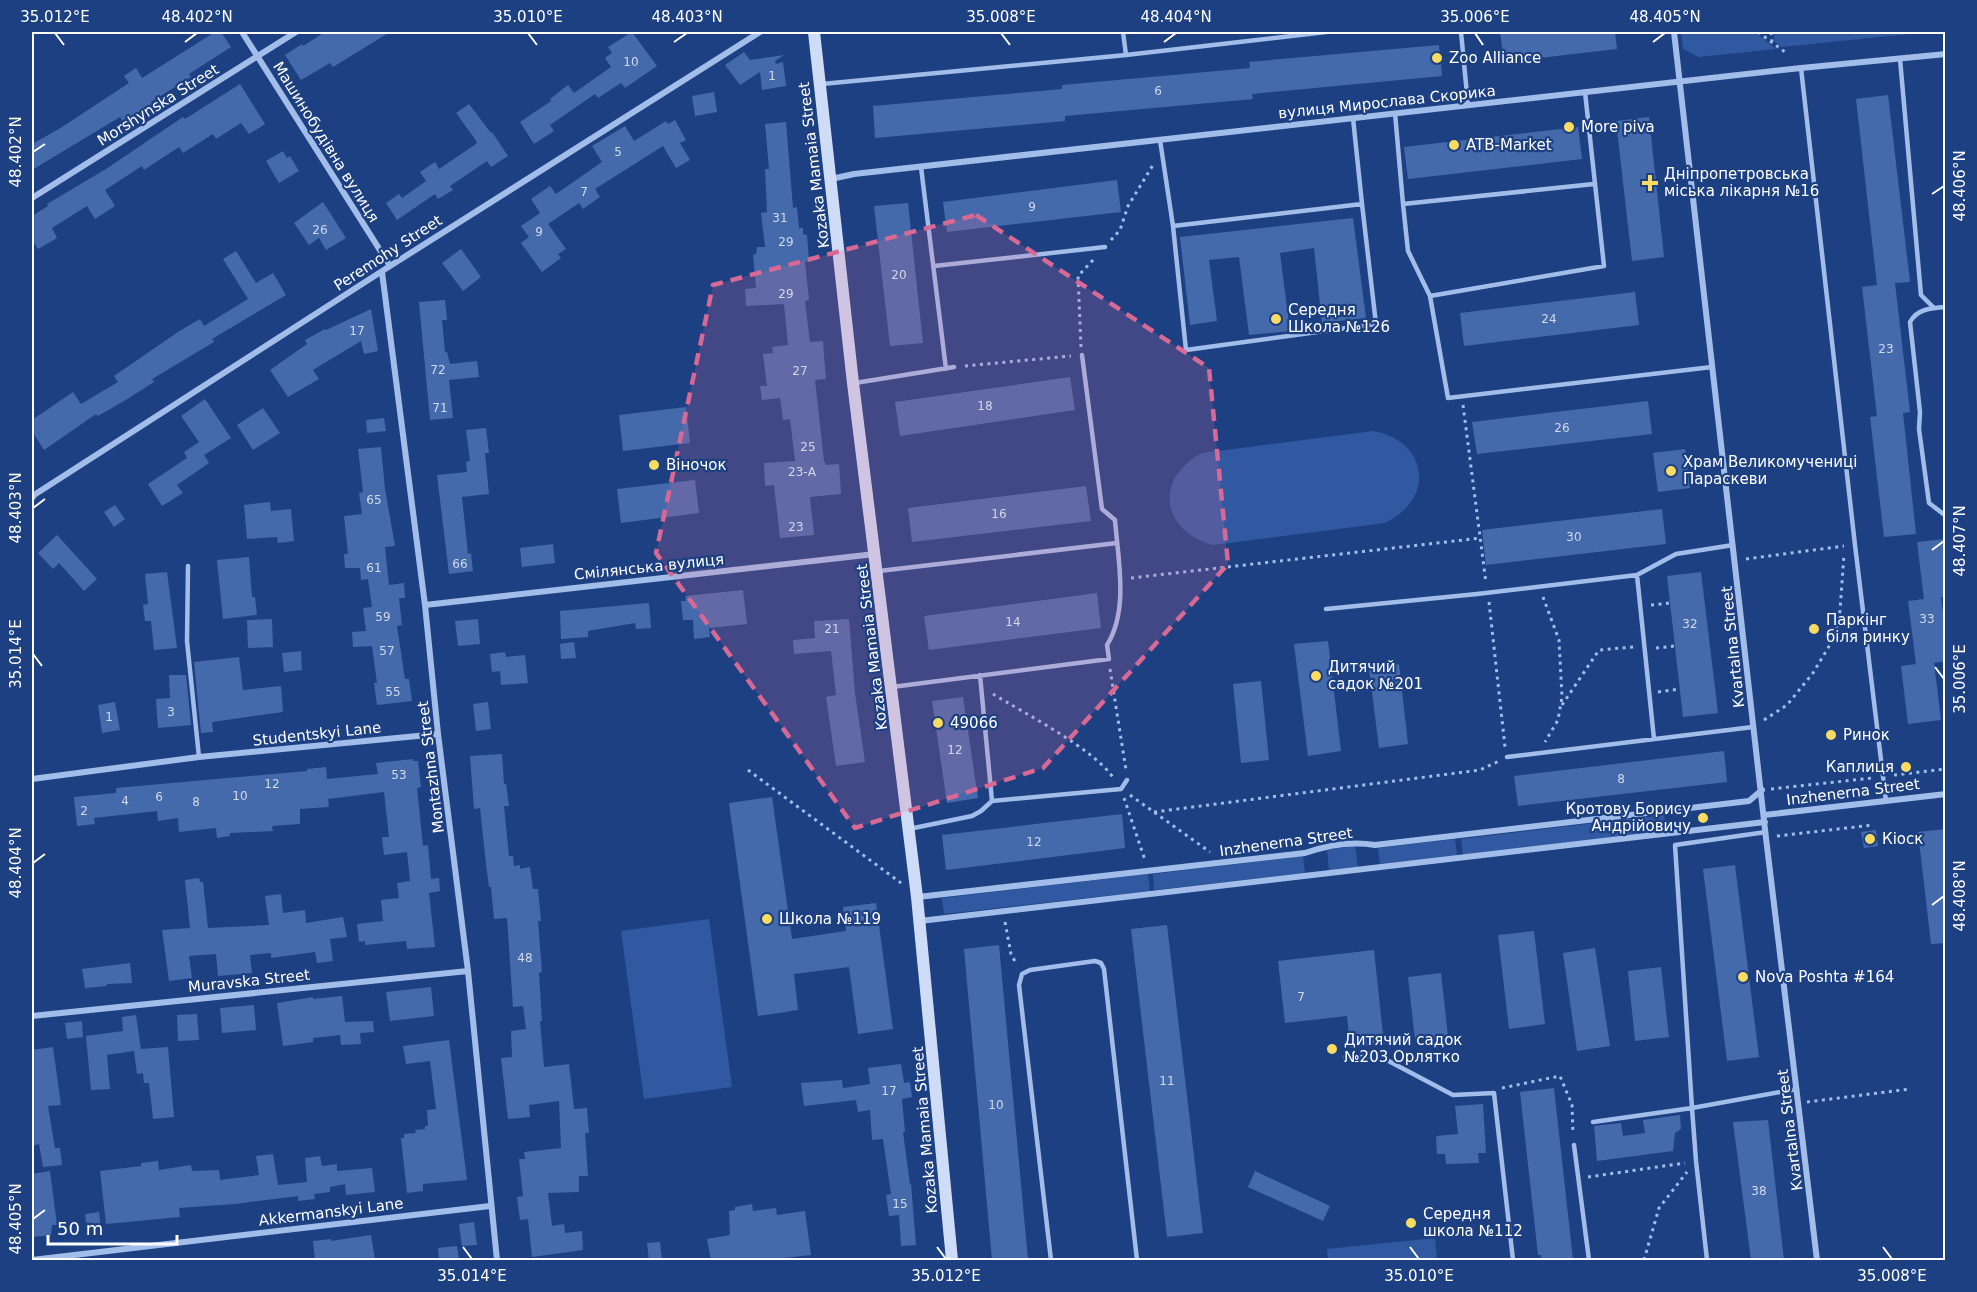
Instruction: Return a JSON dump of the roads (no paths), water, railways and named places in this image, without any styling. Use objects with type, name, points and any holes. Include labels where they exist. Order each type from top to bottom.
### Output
[{"type":"street","name":"Машинобудівна вулиця","points":[[242,32],[390,266]]},
{"type":"street","name":"Morshynska Street","points":[[32,198],[296,32]]},
{"type":"street","name":"Peremohy Street","points":[[32,498],[44,488],[390,266],[760,32]]},
{"type":"street","name":"Kozaka Mamaia Street","points":[[814,32],[853,383],[920,921],[952,1260]]},
{"type":"street","name":"Kvartalna Street","points":[[1674,32],[1817,1260]]},
{"type":"street","name":"вулиця Мирослава Скорика","points":[[831,179],[854,174],[1395,113],[1946,54]]},
{"type":"street","name":"Montazhna Street","points":[[382,272],[468,971],[497,1260]]},
{"type":"street","name":"Смілянська вулиця","points":[[424,605],[876,554]]},
{"type":"street","name":"Studentskyi Lane","points":[[32,779],[199,757],[438,734]]},
{"type":"street","name":"Inzhenerna Street","points":[[917,897],[1226,863],[1305,853],[1322,847],[1360,843],[1375,845],[1749,801],[1762,790]]},
{"type":"street","name":"Inzhenerna Street","points":[[920,921],[1946,794]]},
{"type":"street","name":"Muravska Street","points":[[32,1016],[468,971]]},
{"type":"street","name":"Akkermanskyi Lane","points":[[32,1260],[490,1206]]},
{"type":"lane","points":[[1123,32],[1126,55]]},
{"type":"lane","points":[[820,84],[1126,55],[1326,32]]},
{"type":"lane","points":[[1461,32],[1468,105]]},
{"type":"lane","points":[[1900,58],[1921,295],[1934,308]]},
{"type":"lane","points":[[1801,68],[1854,545],[1886,801]]},
{"type":"lane","points":[[1430,296],[1604,266],[1585,92]]},
{"type":"lane","points":[[1395,113],[1408,251],[1430,296],[1448,398],[1712,367]]},
{"type":"lane","points":[[1160,140],[1173,226],[1186,350],[1376,324],[1353,118]]},
{"type":"lane","points":[[921,167],[946,369]]},
{"type":"lane","points":[[1403,204],[1594,184]]},
{"type":"lane","points":[[1173,226],[1362,204]]},
{"type":"lane","points":[[934,266],[1105,247]]},
{"type":"lane","points":[[1946,307],[1919,311],[1910,322],[1920,412],[1919,429],[1929,502],[1946,516]]},
{"type":"lane","points":[[892,687],[1109,659],[1107,645],[1113,635],[1121,594],[1115,520],[1102,509],[1082,355]]},
{"type":"lane","points":[[853,383],[954,368]]},
{"type":"lane","points":[[878,571],[1117,543]]},
{"type":"lane","points":[[1326,609],[1637,575],[1676,554],[1733,545]]},
{"type":"lane","points":[[188,566],[187,641],[199,757]]},
{"type":"lane","points":[[1637,575],[1654,739]]},
{"type":"lane","points":[[980,675],[992,801]]},
{"type":"lane","points":[[1507,757],[1754,727]]},
{"type":"lane","points":[[909,829],[972,816],[981,812],[992,801],[1121,789],[1127,780]]},
{"type":"lane","points":[[1707,1260],[1696,1161],[1675,845],[1766,835]]},
{"type":"lane","points":[[1051,1260],[1019,985],[1022,974],[1030,969],[1095,961],[1101,963],[1104,969],[1137,1260]]},
{"type":"lane","points":[[1346,1057],[1381,1057],[1453,1095],[1494,1093],[1512,1260]]},
{"type":"lane","points":[[1593,1122],[1692,1108],[1797,1089]]},
{"type":"lane","points":[[1574,1145],[1589,1260]]},
{"type":"place","name":"Zoo Alliance","points":[[1437,58]]},
{"type":"place","name":"More piva","points":[[1569,127]]},
{"type":"place","name":"ATB-Market","points":[[1454,145]]},
{"type":"place","name":"Дніпропетровська міська лікарня №16","points":[[1650,183]]},
{"type":"place","name":"Середня Школа №126","points":[[1276,319]]},
{"type":"place","name":"Віночок","points":[[654,465]]},
{"type":"place","name":"Храм Великомучениці Параскеви","points":[[1671,471]]},
{"type":"place","name":"Паркінг біля ринку","points":[[1814,629]]},
{"type":"place","name":"Дитячий садок №201","points":[[1316,676]]},
{"type":"place","name":"49066","points":[[938,723]]},
{"type":"place","name":"Ринок","points":[[1831,735]]},
{"type":"place","name":"Каплиця","points":[[1906,767]]},
{"type":"place","name":"Кротову Борису Андрійовичу","points":[[1703,818]]},
{"type":"place","name":"Кіоск","points":[[1870,839]]},
{"type":"place","name":"Школа №119","points":[[767,919]]},
{"type":"place","name":"Nova Poshta #164","points":[[1743,977]]},
{"type":"place","name":"Дитячий садок №203 Орлятко","points":[[1332,1049]]},
{"type":"place","name":"Середня школа №112","points":[[1411,1223]]}]
